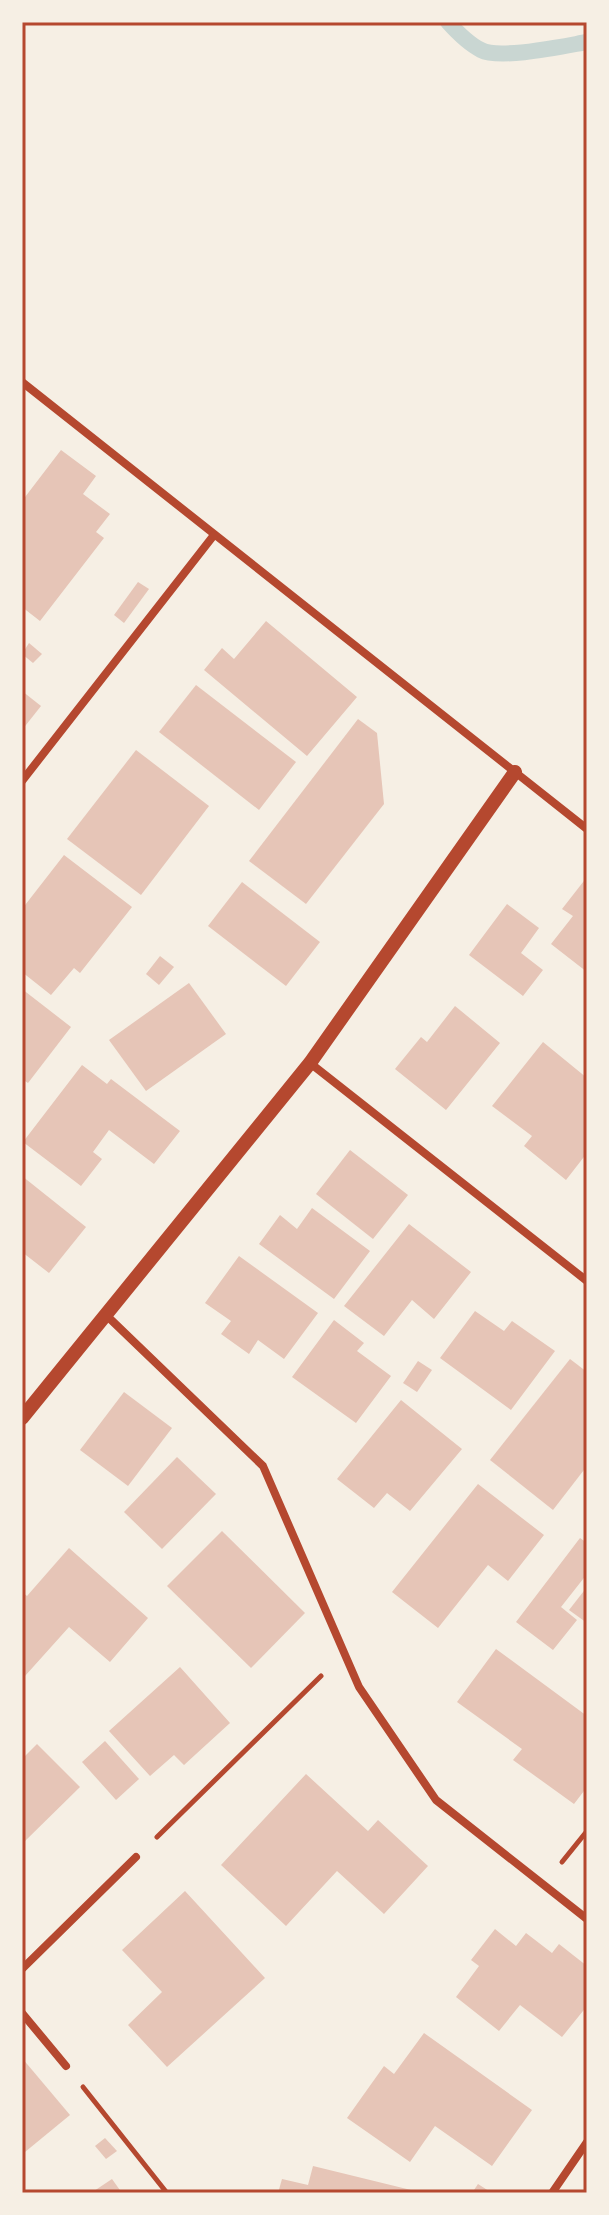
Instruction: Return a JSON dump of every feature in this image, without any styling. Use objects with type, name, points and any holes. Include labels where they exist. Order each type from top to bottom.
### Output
[{"type":"street","points":[[22,382],[587,829]]},
{"type":"street","points":[[22,781],[214,535]]},
{"type":"street","points":[[22,1418],[310,1063],[515,772]]},
{"type":"street","points":[[310,1063],[587,1281]]},
{"type":"street","points":[[105,1314],[263,1466],[359,1687],[436,1800],[587,1919]]},
{"type":"street","points":[[22,1969],[136,1857]]},
{"type":"street","points":[[22,2013],[66,2066]]},
{"type":"street","points":[[552,2193],[587,2142]]},
{"type":"path","points":[[136,1857],[345,1653]]},
{"type":"path","points":[[544,1885],[587,1831]]},
{"type":"path","points":[[66,2066],[167,2193]]},
{"type":"building","points":[[61,450],[96,476],[83,494],[110,514],[96,532],[104,538],[40,621],[22,607],[22,501]]},
{"type":"building","points":[[138,582],[149,589],[124,623],[114,615]]},
{"type":"building","points":[[266,621],[357,697],[307,756],[204,670],[222,648],[234,659]]},
{"type":"building","points":[[29,643],[42,654],[33,663],[22,654]]},
{"type":"building","points":[[196,685],[296,762],[259,810],[159,732]]},
{"type":"building","points":[[22,691],[41,706],[22,730]]},
{"type":"building","points":[[358,719],[377,733],[384,804],[306,904],[249,861]]},
{"type":"building","points":[[136,750],[209,806],[141,895],[67,839]]},
{"type":"building","points":[[64,855],[132,907],[80,973],[74,968],[51,995],[22,972],[22,909]]},
{"type":"building","points":[[587,877],[587,972],[551,944],[573,916],[562,909]]},
{"type":"building","points":[[242,882],[320,942],[286,986],[208,926]]},
{"type":"building","points":[[507,904],[539,928],[521,953],[543,970],[523,996],[469,955]]},
{"type":"building","points":[[160,956],[174,967],[159,985],[146,974]]},
{"type":"building","points":[[189,983],[226,1034],[146,1091],[109,1040]]},
{"type":"building","points":[[22,989],[71,1027],[28,1083],[22,1079]]},
{"type":"building","points":[[455,1006],[500,1043],[446,1110],[395,1069],[421,1037],[427,1042]]},
{"type":"building","points":[[543,1042],[587,1078],[587,1153],[566,1180],[524,1146],[532,1136],[492,1106]]},
{"type":"building","points":[[82,1065],[107,1084],[111,1079],[180,1131],[154,1164],[109,1130],[93,1152],[102,1159],[81,1186],[23,1142]]},
{"type":"building","points":[[350,1150],[408,1195],[373,1239],[316,1194]]},
{"type":"building","points":[[22,1176],[86,1227],[49,1273],[22,1252]]},
{"type":"building","points":[[312,1208],[370,1251],[334,1299],[259,1244],[280,1215],[297,1229]]},
{"type":"building","points":[[409,1224],[471,1272],[434,1319],[412,1300],[384,1336],[344,1306]]},
{"type":"building","points":[[239,1256],[318,1313],[284,1359],[258,1340],[249,1354],[221,1334],[231,1321],[205,1303]]},
{"type":"building","points":[[475,1311],[504,1331],[512,1321],[555,1351],[511,1410],[440,1358]]},
{"type":"building","points":[[334,1320],[364,1343],[357,1351],[391,1376],[356,1423],[292,1377]]},
{"type":"building","points":[[570,1359],[587,1372],[587,1466],[553,1510],[490,1460]]},
{"type":"building","points":[[418,1361],[432,1370],[417,1392],[403,1383]]},
{"type":"building","points":[[124,1392],[172,1428],[128,1486],[80,1450]]},
{"type":"building","points":[[401,1400],[462,1449],[410,1511],[387,1493],[374,1508],[337,1479]]},
{"type":"building","points":[[177,1457],[216,1494],[162,1549],[124,1512]]},
{"type":"building","points":[[478,1484],[544,1535],[508,1581],[488,1565],[438,1628],[392,1592]]},
{"type":"building","points":[[222,1531],[305,1613],[251,1668],[167,1586]]},
{"type":"building","points":[[580,1538],[587,1543],[587,1574],[561,1607],[577,1620],[553,1650],[516,1622]]},
{"type":"building","points":[[69,1548],[148,1618],[110,1662],[69,1627],[25,1676],[22,1673],[22,1592],[27,1596]]},
{"type":"building","points":[[587,1587],[587,1623],[569,1610]]},
{"type":"building","points":[[496,1649],[587,1716],[587,1787],[574,1804],[513,1760],[522,1749],[457,1702]]},
{"type":"building","points":[[180,1667],[230,1723],[184,1765],[174,1755],[150,1776],[109,1731]]},
{"type":"building","points":[[105,1741],[139,1779],[116,1800],[82,1762]]},
{"type":"building","points":[[37,1744],[80,1787],[22,1844],[22,1759]]},
{"type":"building","points":[[306,1774],[368,1831],[378,1820],[428,1866],[384,1914],[337,1871],[286,1926],[221,1865]]},
{"type":"building","points":[[185,1891],[265,1978],[167,2067],[128,2025],[162,1992],[122,1950]]},
{"type":"building","points":[[495,1929],[516,1946],[526,1933],[552,1953],[559,1944],[587,1966],[587,2006],[562,2037],[520,2005],[499,2031],[456,1997],[479,1966],[471,1960]]},
{"type":"building","points":[[424,2033],[532,2110],[492,2166],[435,2126],[410,2162],[347,2118],[384,2066],[394,2074]]},
{"type":"building","points":[[22,2058],[70,2115],[25,2152],[22,2148]]},
{"type":"building","points":[[105,2138],[117,2151],[106,2159],[95,2146]]},
{"type":"building","points":[[313,2166],[411,2190],[411,2193],[278,2193],[282,2179],[308,2185]]},
{"type":"building","points":[[112,2179],[122,2193],[91,2193]]},
{"type":"building","points":[[478,2184],[492,2193],[472,2193]]},
{"type":"waterway","points":[[448,22],[472,44],[490,53],[532,51],[587,42]]}]
